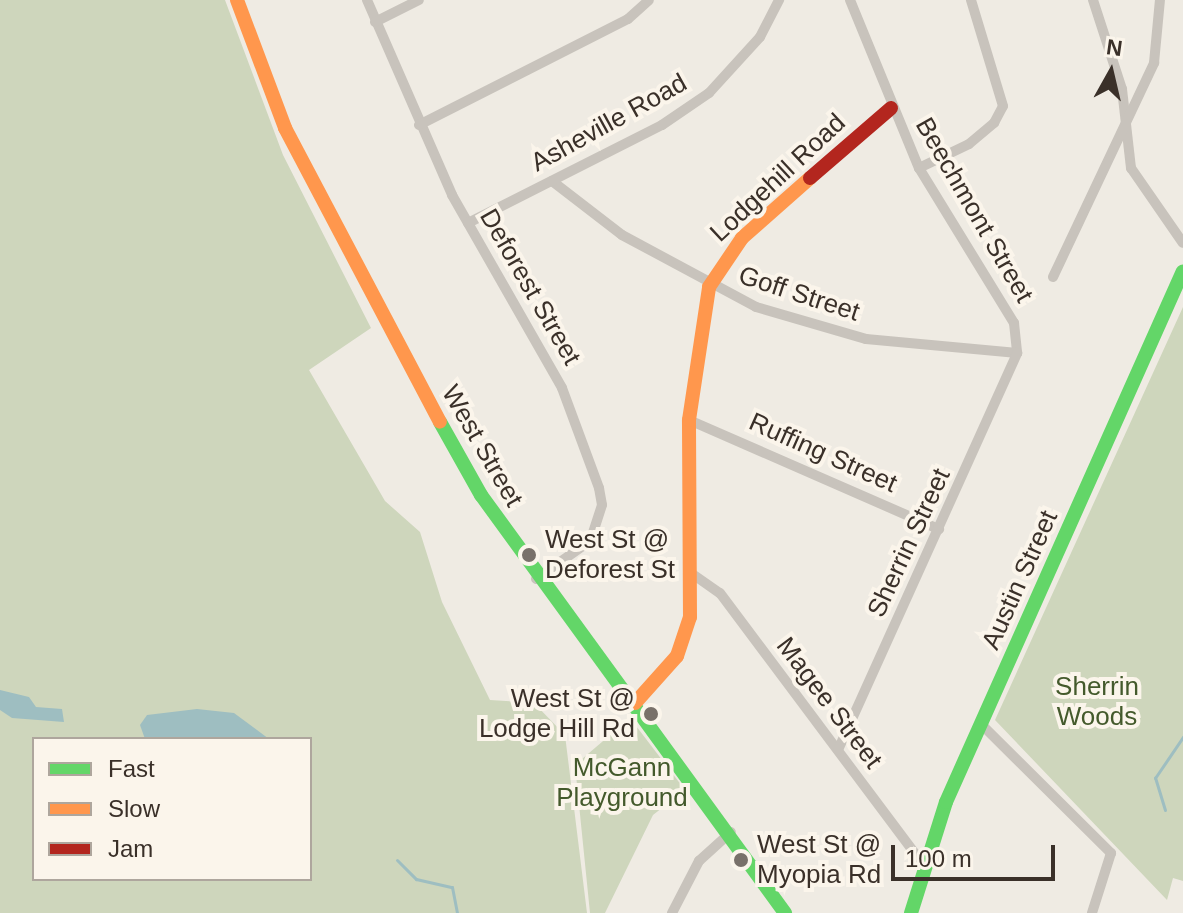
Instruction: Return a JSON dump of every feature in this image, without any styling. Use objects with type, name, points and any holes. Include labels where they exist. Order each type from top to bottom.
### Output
[{"type":"street","name":"West Street","points":[[237,0],[285,128],[344,250],[481,495],[536,579],[635,703],[731,832],[785,913]]},
{"type":"street","name":"Deforest Street","points":[[367,0],[419,125],[468,223],[562,388],[599,488],[602,505],[590,541],[536,579]]},
{"type":"street","points":[[375,22],[419,0]]},
{"type":"street","points":[[419,125],[628,19],[649,0]]},
{"type":"street","name":"Asheville Road","points":[[468,223],[662,125],[709,93],[760,37],[779,0]]},
{"type":"street","name":"Beechmont Street","points":[[850,0],[891,108],[919,168],[1014,323],[1017,353]]},
{"type":"street","points":[[919,168],[969,144],[994,123],[1003,106],[971,0]]},
{"type":"street","points":[[1093,0],[1118,73],[1136,179],[1183,243]]},
{"type":"street","points":[[1053,277],[1156,55],[1160,0]]},
{"type":"street","name":"Lodgehill Road","points":[[635,703],[677,656],[690,617],[689,420],[709,287],[742,238],[891,108]]},
{"type":"street","name":"Goff Street","points":[[552,181],[581,209],[709,287],[825,331],[920,347],[1017,353]]},
{"type":"street","name":"Austin Street","points":[[911,913],[925,867],[982,725],[1183,271]]},
{"type":"street","name":"Sherrin Street","points":[[838,750],[1017,353]]},
{"type":"street","name":"Ruffing Street","points":[[689,420],[939,529]]},
{"type":"street","name":"Magee Street","points":[[691,573],[720,593],[925,867]]},
{"type":"street","points":[[982,725],[1111,853],[1092,913]]},
{"type":"street","points":[[672,913],[699,861],[731,832]]},
{"type":"green space","points":[[0,0],[225,0],[283,155],[371,328],[309,370],[385,501],[420,532],[442,602],[490,700],[534,703],[565,735],[587,913],[0,913]]},
{"type":"green space","name":"Sherrin Woods","points":[[1183,307],[1183,881],[1173,878],[1167,900],[995,720]]},
{"type":"green space","name":"McGann Playground","points":[[630,718],[685,790],[653,815],[605,913],[590,913],[575,765]]},
{"type":"water","points":[[0,690],[29,697],[36,707],[62,709],[64,722],[12,718],[0,710]]},
{"type":"water","points":[[197,709],[234,713],[266,737],[144,737],[140,725],[147,715]]},
{"type":"waterway","points":[[1165,810],[1155,778],[1183,737]]},
{"type":"waterway","points":[[397,860],[416,879],[452,887],[457,913]]},
{"type":"traffic: fast","points":[[911,913],[946,802],[1183,271]]},
{"type":"traffic: fast","points":[[440,422],[481,495],[785,913]]},
{"type":"traffic: slow","points":[[237,0],[285,128],[440,422]]},
{"type":"traffic: slow","points":[[635,703],[677,656],[690,617],[689,420],[709,287],[742,238],[810,178]]},
{"type":"traffic: jam","points":[[810,178],[891,108]]},
{"type":"place","name":"West St @ Deforest St","points":[[529,555]]},
{"type":"place","name":"West St @ Lodge Hill Rd","points":[[651,714]]},
{"type":"place","name":"West St @ Myopia Rd","points":[[741,860]]}]
